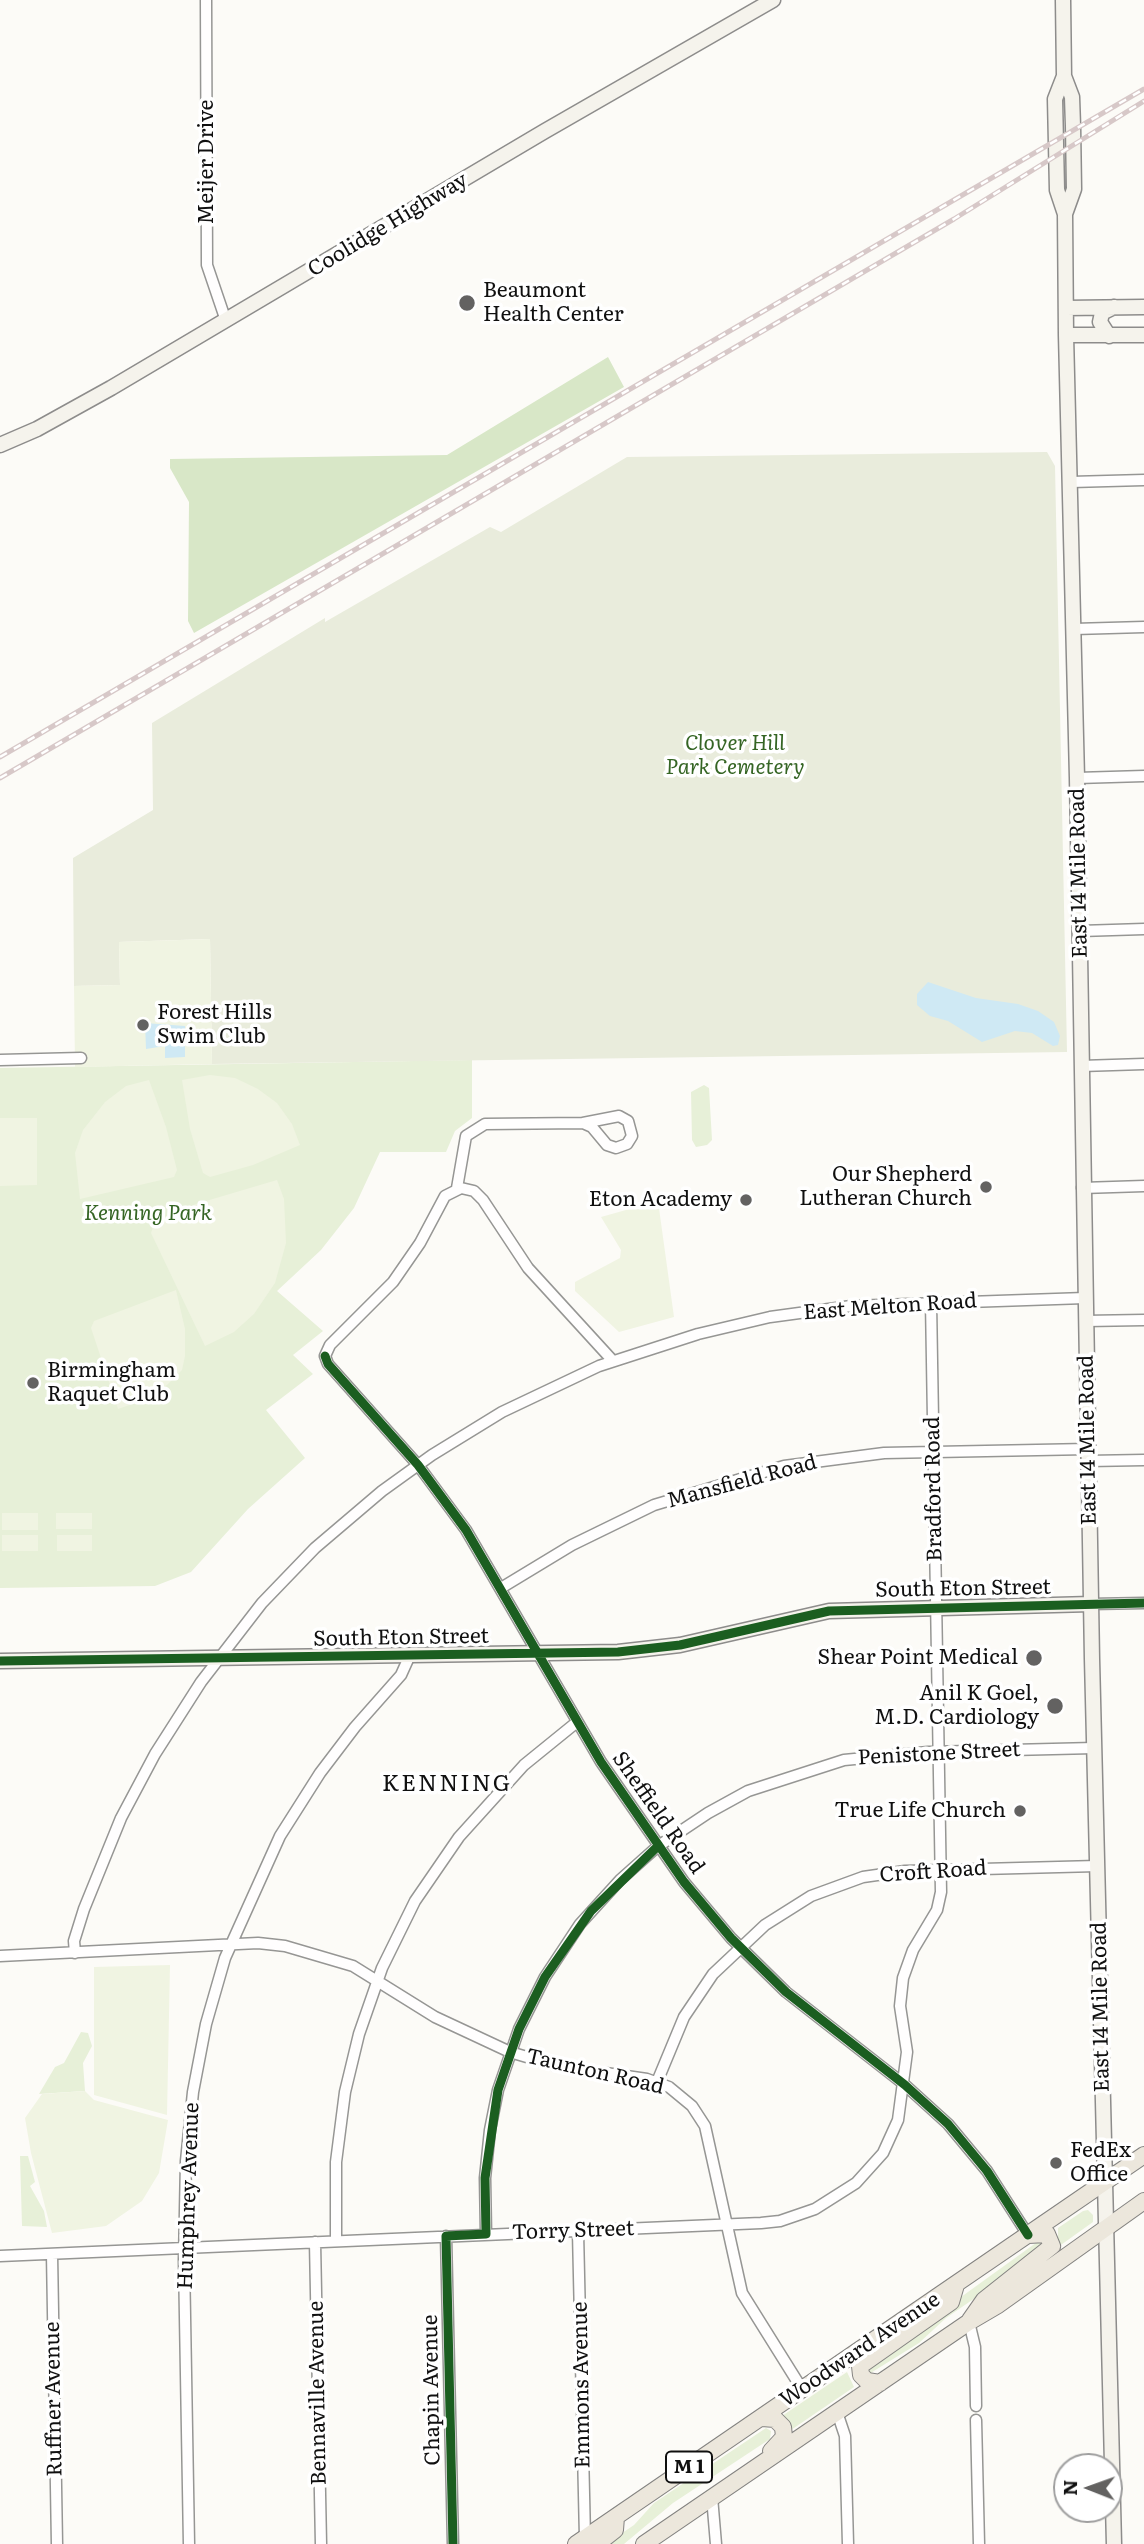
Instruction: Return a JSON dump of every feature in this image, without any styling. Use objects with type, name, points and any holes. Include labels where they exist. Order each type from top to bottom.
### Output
[{"type":"main road","name":"Coolidge Highway","points":[[0,445],[37,429],[226,321],[545,131],[773,0]]},
{"type":"main road","name":"East 14 Mile Road","points":[[1063,0],[1064,76],[1055,99],[1057,190],[1065,214],[1080,930],[1082,1188],[1114,2544]]},
{"type":"main road","points":[[1109,336],[1100,322],[1102,313],[1114,307]]},
{"type":"main road","points":[[1066,308],[1144,307]]},
{"type":"main road","points":[[1066,335],[1144,335]]},
{"type":"main road","name":"South Eton Street","points":[[0,1661],[539,1653],[659,1648],[830,1611],[1091,1604]]},
{"type":"main road","name":"Woodward Avenue","points":[[586,2542],[615,2530],[616,2517],[1144,2155]]},
{"type":"main road","name":"Woodward Avenue","points":[[644,2544],[969,2322],[998,2305],[1144,2201]]},
{"type":"main road","points":[[969,2322],[984,2300],[1052,2246],[1047,2234],[1028,2235]]},
{"type":"main road","points":[[880,2383],[867,2381],[861,2375],[860,2366],[951,2302],[956,2285]]},
{"type":"main road","points":[[712,2497],[733,2474],[776,2448],[784,2437],[783,2427],[775,2419],[762,2418]]},
{"type":"street","name":"Meijer Drive","points":[[206,0],[207,265],[226,321]]},
{"type":"street","points":[[1071,482],[1144,480]]},
{"type":"street","points":[[1074,629],[1144,627]]},
{"type":"street","points":[[1077,778],[1144,776]]},
{"type":"street","points":[[1080,930],[1144,929]]},
{"type":"street","points":[[0,1060],[81,1058]]},
{"type":"street","points":[[1081,1066],[1144,1063]]},
{"type":"street","points":[[583,1123],[492,1123],[473,1128],[463,1143],[454,1190],[474,1192],[482,1200],[528,1268],[613,1362]]},
{"type":"street","points":[[1082,1188],[1144,1186]]},
{"type":"street","name":"Sheffield Road","points":[[454,1190],[445,1196],[420,1242],[393,1282],[330,1345],[325,1356],[328,1364],[418,1465],[466,1530],[577,1722],[657,1847],[739,1946],[812,2014],[905,2085],[970,2148],[1028,2235]]},
{"type":"street","name":"East Melton Road","points":[[75,1953],[74,1941],[84,1909],[121,1818],[155,1754],[219,1657],[262,1603],[315,1548],[418,1465],[502,1412],[613,1362],[698,1334],[770,1317],[851,1306],[1085,1298]]},
{"type":"street","name":"Bradford Road","points":[[905,2085],[907,2052],[901,2006],[903,1978],[913,1950],[937,1910],[942,1869],[931,1302]]},
{"type":"street","points":[[1085,1321],[1144,1320]]},
{"type":"street","name":"Mansfield Road","points":[[501,1588],[613,1524],[694,1491],[784,1466],[884,1452],[933,1451],[1088,1455],[1144,1460]]},
{"type":"street","points":[[1091,1604],[1144,1603]]},
{"type":"street","name":"Humphrey Avenue","points":[[189,2544],[186,2161],[193,2092],[206,2024],[230,1945],[259,1877],[300,1803],[355,1727],[401,1675],[410,1655]]},
{"type":"street","points":[[336,2241],[336,2162],[341,2114],[351,2064],[377,1980],[415,1901],[458,1837],[524,1765],[577,1722]]},
{"type":"street","name":"Penistone Street","points":[[485,2234],[487,2150],[498,2090],[510,2052],[541,1985],[573,1934],[620,1880],[657,1847],[708,1812],[780,1779],[844,1760],[939,1751],[1094,1748]]},
{"type":"street","name":"Croft Road","points":[[657,2082],[671,2044],[695,1998],[739,1946],[795,1905],[836,1886],[888,1873],[942,1869],[1097,1866]]},
{"type":"street","name":"Taunton Road","points":[[0,1956],[258,1943],[306,1950],[353,1965],[455,2028],[510,2052],[579,2070],[657,2082],[686,2099],[705,2126],[736,2276],[745,2300],[802,2389]]},
{"type":"street","name":"Torry Street","points":[[0,2256],[780,2221],[815,2209],[844,2194],[870,2169],[888,2145],[898,2120],[905,2085]]},
{"type":"street","name":"Emmons Avenue","points":[[578,2232],[586,2542]]},
{"type":"street","name":"Chapin Avenue","points":[[446,2236],[453,2544]]},
{"type":"street","name":"Bennaville Avenue","points":[[315,2242],[321,2544]]},
{"type":"street","name":"Ruffner Avenue","points":[[52,2254],[57,2544]]},
{"type":"street","points":[[969,2322],[975,2347],[976,2406]]},
{"type":"street","points":[[838,2412],[845,2435],[848,2544]]},
{"type":"street","points":[[976,2420],[979,2544]]},
{"type":"street","points":[[712,2497],[716,2544]]},
{"type":"green space","points":[[608,357],[624,387],[194,633],[188,621],[189,502],[170,468],[170,459],[447,455]]},
{"type":"green space","name":"Clover Hill Park Cemetery","points":[[1047,452],[1055,466],[1067,1052],[212,1064],[210,939],[119,942],[120,985],[74,986],[73,858],[153,810],[152,723],[325,618],[325,622],[490,527],[501,532],[627,457]]},
{"type":"green space","name":"Forest Hills Swim Club","points":[[210,939],[212,1064],[75,1067],[74,986],[120,985],[119,942]]},
{"type":"green space","name":"Kenning Park","points":[[472,1060],[472,1118],[455,1131],[446,1152],[380,1152],[354,1208],[321,1250],[277,1291],[323,1331],[293,1355],[313,1374],[266,1410],[305,1458],[248,1509],[191,1572],[155,1586],[0,1588],[0,1068]]},
{"type":"green space","points":[[210,1075],[235,1078],[258,1089],[277,1103],[292,1124],[300,1145],[253,1165],[210,1177],[203,1173],[190,1129],[182,1080]]},
{"type":"green space","points":[[149,1080],[166,1127],[177,1170],[174,1177],[80,1199],[75,1153],[83,1130],[105,1102],[126,1086]]},
{"type":"green space","points":[[704,1085],[709,1088],[712,1140],[707,1145],[696,1147],[692,1140],[691,1092]]},
{"type":"green space","points":[[0,1118],[37,1118],[37,1185],[0,1186]]},
{"type":"green space","points":[[277,1180],[284,1199],[286,1243],[275,1283],[254,1314],[234,1332],[205,1346],[151,1233],[155,1221],[196,1204]]},
{"type":"green space","points":[[658,1201],[674,1317],[619,1332],[575,1291],[575,1282],[620,1258],[621,1250],[601,1217]]},
{"type":"green space","points":[[176,1290],[185,1329],[182,1370],[167,1385],[118,1409],[91,1328],[94,1321]]},
{"type":"green space","points":[[2,1513],[38,1513],[38,1530],[2,1530]]},
{"type":"green space","points":[[56,1513],[92,1513],[92,1529],[56,1529]]},
{"type":"green space","points":[[2,1535],[38,1535],[38,1551],[2,1551]]},
{"type":"green space","points":[[57,1535],[92,1535],[92,1551],[57,1551]]},
{"type":"green space","points":[[170,1965],[167,2115],[94,2095],[94,1967]]},
{"type":"green space","points":[[81,2032],[88,2033],[92,2046],[83,2063],[85,2091],[39,2094],[55,2067],[64,2063]]},
{"type":"green space","points":[[85,2091],[94,2100],[168,2120],[159,2173],[142,2201],[106,2226],[52,2233],[31,2153],[25,2118],[42,2094]]},
{"type":"green space","points":[[20,2156],[28,2156],[35,2182],[30,2186],[44,2211],[47,2227],[22,2226]]},
{"type":"green space","points":[[1088,2210],[1093,2215],[1093,2222],[1058,2247],[1058,2228]]},
{"type":"green space","points":[[1040,2240],[1045,2241],[1036,2256],[946,2318],[919,2343],[869,2374],[868,2367],[871,2362]]},
{"type":"green space","points":[[847,2372],[854,2387],[791,2430],[782,2416]]},
{"type":"green space","points":[[766,2428],[771,2431],[770,2439],[673,2503],[624,2544],[606,2544],[634,2525],[654,2503]]},
{"type":"water","points":[[928,982],[976,998],[1018,1004],[1038,1011],[1054,1022],[1060,1036],[1058,1045],[1053,1046],[1032,1033],[1015,1031],[982,1042],[948,1021],[930,1016],[917,1005],[917,994]]},
{"type":"water","points":[[145,1023],[185,1026],[185,1057],[165,1058],[165,1046],[146,1049]]},
{"type":"railway","points":[[0,757],[1144,89]]},
{"type":"railway","points":[[0,778],[954,219],[1144,101]]},
{"type":"cycle path","points":[[325,1356],[328,1364],[418,1465],[466,1530],[601,1762],[684,1882],[731,1938],[786,1992],[905,2085],[948,2124],[987,2171],[1028,2235]]},
{"type":"cycle path","points":[[0,1661],[618,1652],[680,1645],[829,1611],[1144,1603]]},
{"type":"cycle path","points":[[453,2544],[446,2236],[486,2234],[485,2178],[498,2090],[519,2029],[545,1977],[591,1911],[657,1847]]},
{"type":"place","name":"Beaumont Health Center","points":[[467,303]]},
{"type":"place","name":"Forest Hills Swim Club","points":[[143,1025]]},
{"type":"place","name":"Our Shepherd Lutheran Church","points":[[986,1187]]},
{"type":"place","name":"Eton Academy","points":[[746,1200]]},
{"type":"place","name":"Birmingham Raquet Club","points":[[33,1383]]},
{"type":"place","name":"Shear Point Medical","points":[[1034,1658]]},
{"type":"place","name":"Anil K Goel, M.D. Cardiology","points":[[1055,1706]]},
{"type":"place","name":"True Life Church","points":[[1020,1811]]},
{"type":"place","name":"FedEx Office","points":[[1056,2163]]},
{"type":"district","name":"KENNING","points":[[447,1784]]}]
